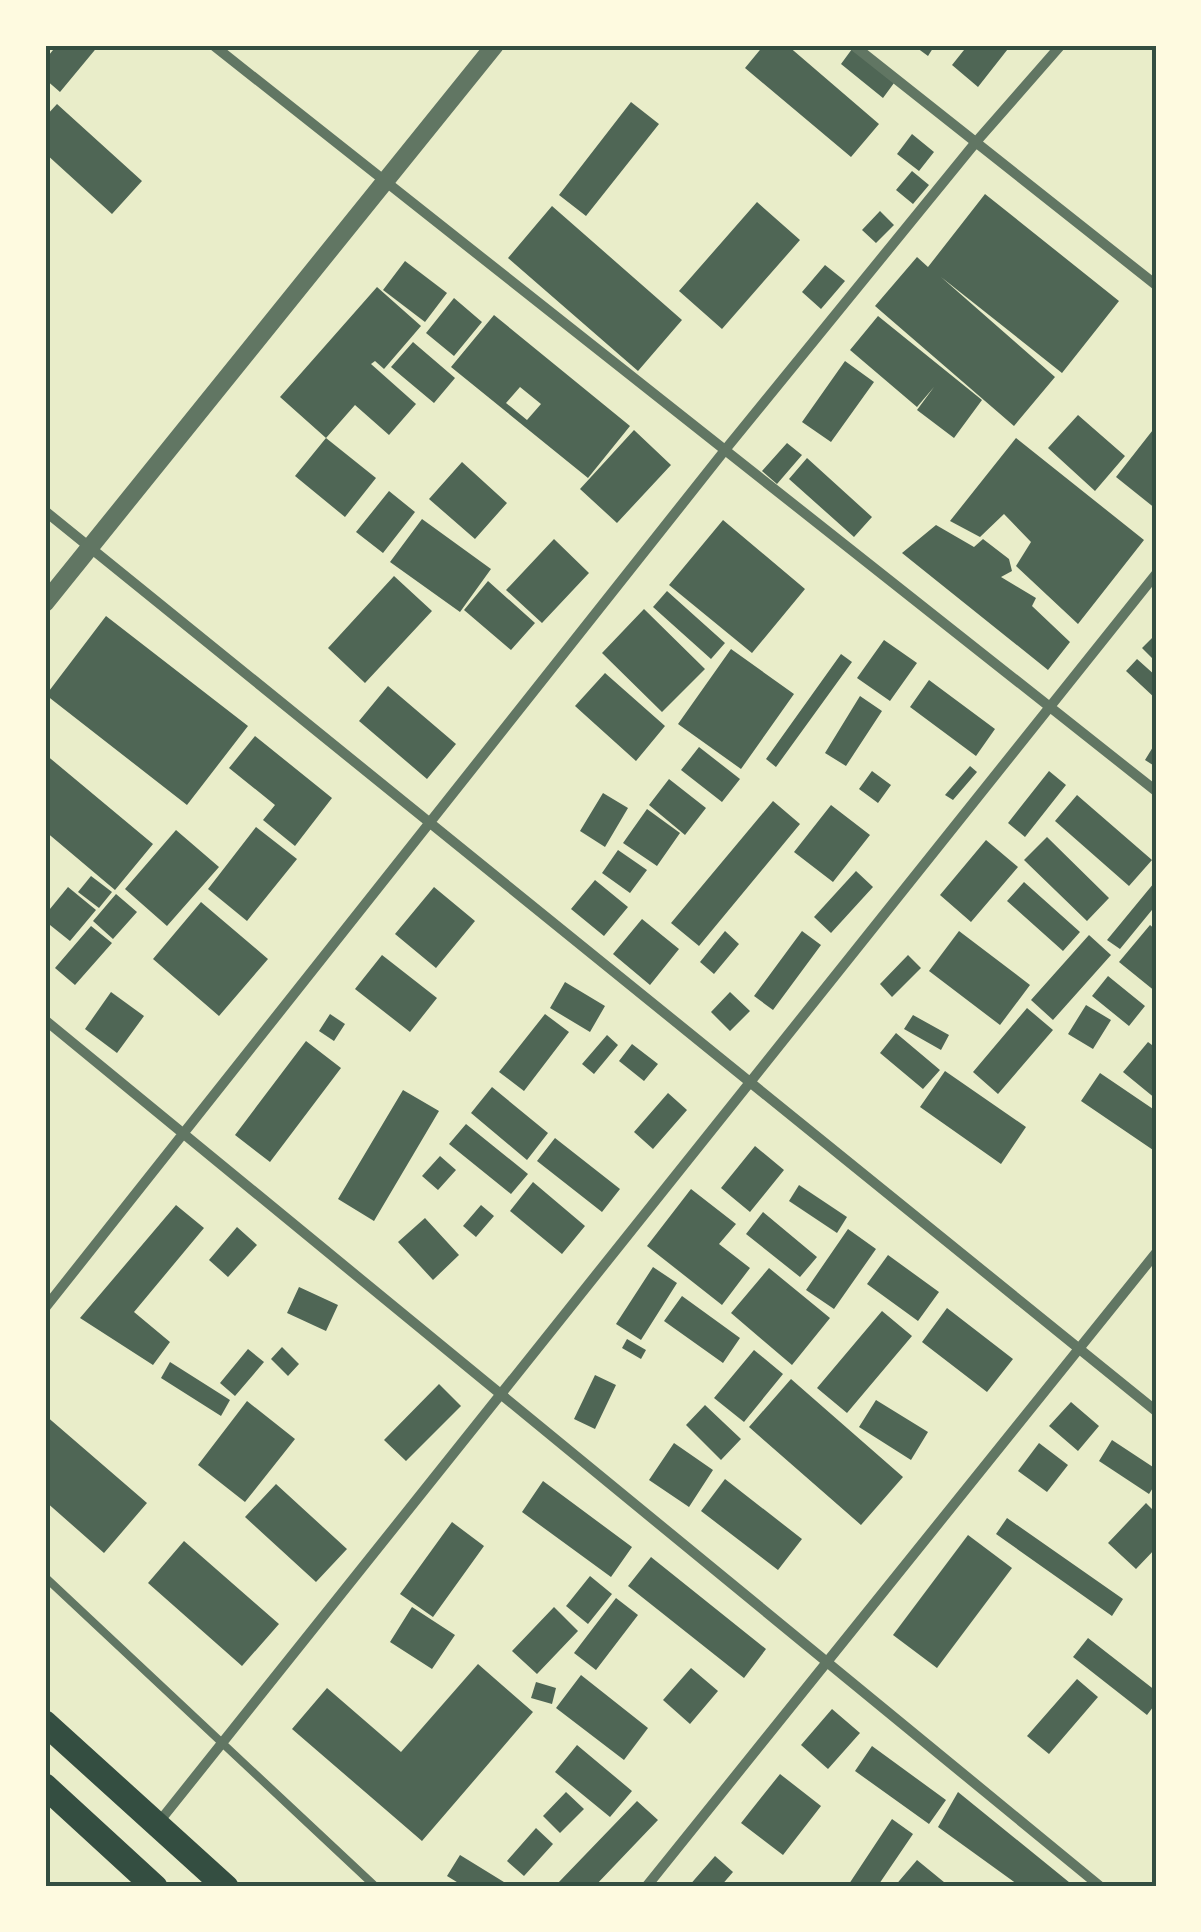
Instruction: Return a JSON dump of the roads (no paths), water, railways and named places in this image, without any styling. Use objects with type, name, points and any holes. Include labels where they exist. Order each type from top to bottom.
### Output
[{"type":"main road","points":[[45,1723],[226,1887]]},
{"type":"main road","points":[[45,1786],[155,1887]]},
{"type":"street","points":[[213,45],[1156,791]]},
{"type":"street","points":[[45,603],[495,45]]},
{"type":"street","points":[[853,45],[1156,284]]},
{"type":"street","points":[[45,1308],[726,450],[976,142],[1061,45]]},
{"type":"street","points":[[45,511],[1156,1412]]},
{"type":"street","points":[[156,1826],[1156,574]]},
{"type":"street","points":[[45,1020],[1101,1887]]},
{"type":"street","points":[[646,1887],[1156,1253]]},
{"type":"lane","points":[[45,1577],[376,1887]]}]
